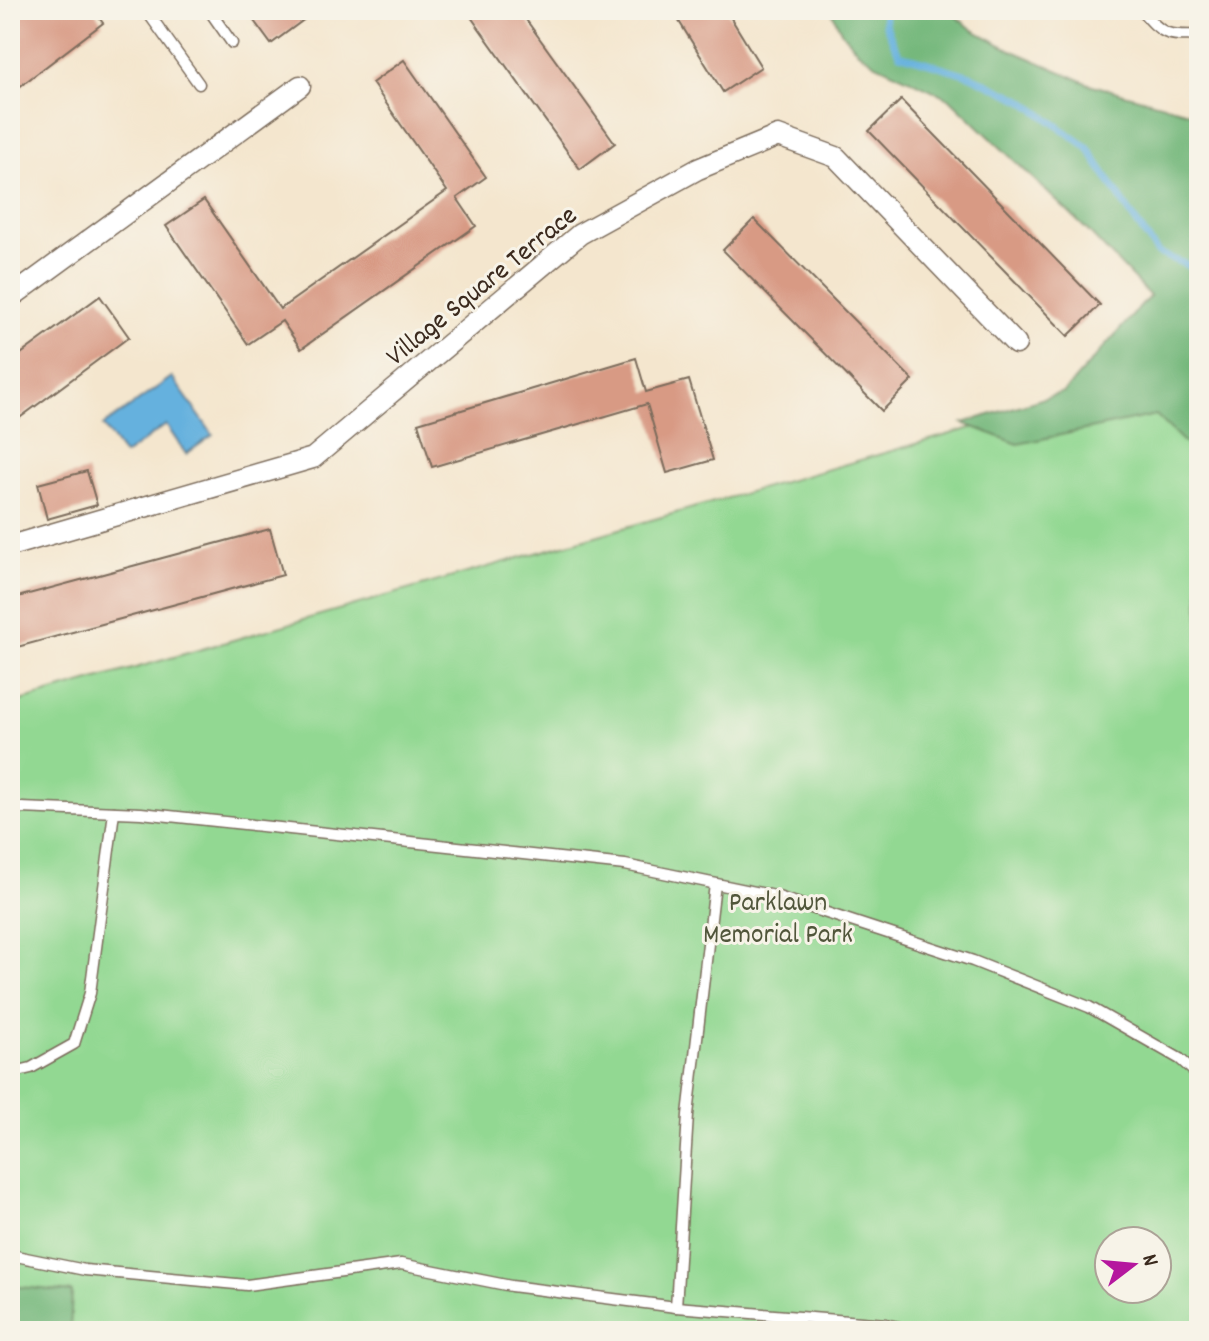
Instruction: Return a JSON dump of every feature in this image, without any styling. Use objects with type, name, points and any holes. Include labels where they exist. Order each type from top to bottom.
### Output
[{"type":"street","points":[[10,298],[300,86]]},
{"type":"street","name":"Village Square Terrace","points":[[10,546],[313,458],[580,234],[698,169],[778,136],[836,157],[1016,344]]},
{"type":"lane","points":[[146,10],[199,84]]},
{"type":"lane","points":[[209,10],[232,43]]},
{"type":"lane","points":[[1141,10],[1156,28],[1173,36],[1199,35]]},
{"type":"lane","points":[[10,811],[21,808],[156,815],[625,865],[775,896],[973,961],[1089,1007],[1180,1059],[1199,1076]]},
{"type":"lane","points":[[10,1073],[31,1068],[74,1044],[90,993],[114,812]]},
{"type":"lane","points":[[676,1307],[688,1115],[715,884]]},
{"type":"lane","points":[[10,1253],[85,1270],[247,1285],[401,1264],[511,1286],[676,1307],[886,1324],[916,1331]]},
{"type":"green space","points":[[831,10],[948,10],[973,30],[1009,49],[1089,84],[1199,115],[1199,479],[1187,445],[1156,415],[1018,444],[963,423],[1064,392],[1150,296],[1087,230],[949,98],[874,63],[842,33]]},
{"type":"green space","name":"Parklawn Memorial Park","points":[[1199,192],[1199,1331],[10,1331],[10,704],[1132,382]]},
{"type":"green space","points":[[10,1286],[72,1292],[70,1331],[10,1331]]},
{"type":"water","points":[[172,377],[213,435],[186,454],[166,425],[124,455],[103,426]]},
{"type":"building","points":[[10,10],[93,10],[103,23],[10,94]]},
{"type":"building","points":[[246,10],[317,10],[271,44]]},
{"type":"building","points":[[466,10],[519,10],[615,143],[580,169]]},
{"type":"building","points":[[672,10],[726,10],[761,67],[723,92]]},
{"type":"building","points":[[404,60],[486,177],[457,198],[476,226],[301,349],[282,321],[248,344],[166,226],[204,200],[280,309],[447,191],[372,83]]},
{"type":"building","points":[[901,100],[1100,305],[1068,336],[869,131]]},
{"type":"building","points":[[754,219],[913,380],[882,411],[723,250]]},
{"type":"building","points":[[100,296],[129,337],[10,425],[10,362]]},
{"type":"building","points":[[636,358],[646,392],[689,380],[713,460],[667,473],[647,404],[432,467],[418,423]]},
{"type":"building","points":[[87,471],[97,505],[47,519],[38,484]]},
{"type":"building","points":[[270,529],[283,575],[10,649],[10,599]]},
{"type":"waterway","points":[[884,10],[885,24],[899,54],[971,76],[1022,100],[1087,147],[1158,253],[1199,270]]}]
